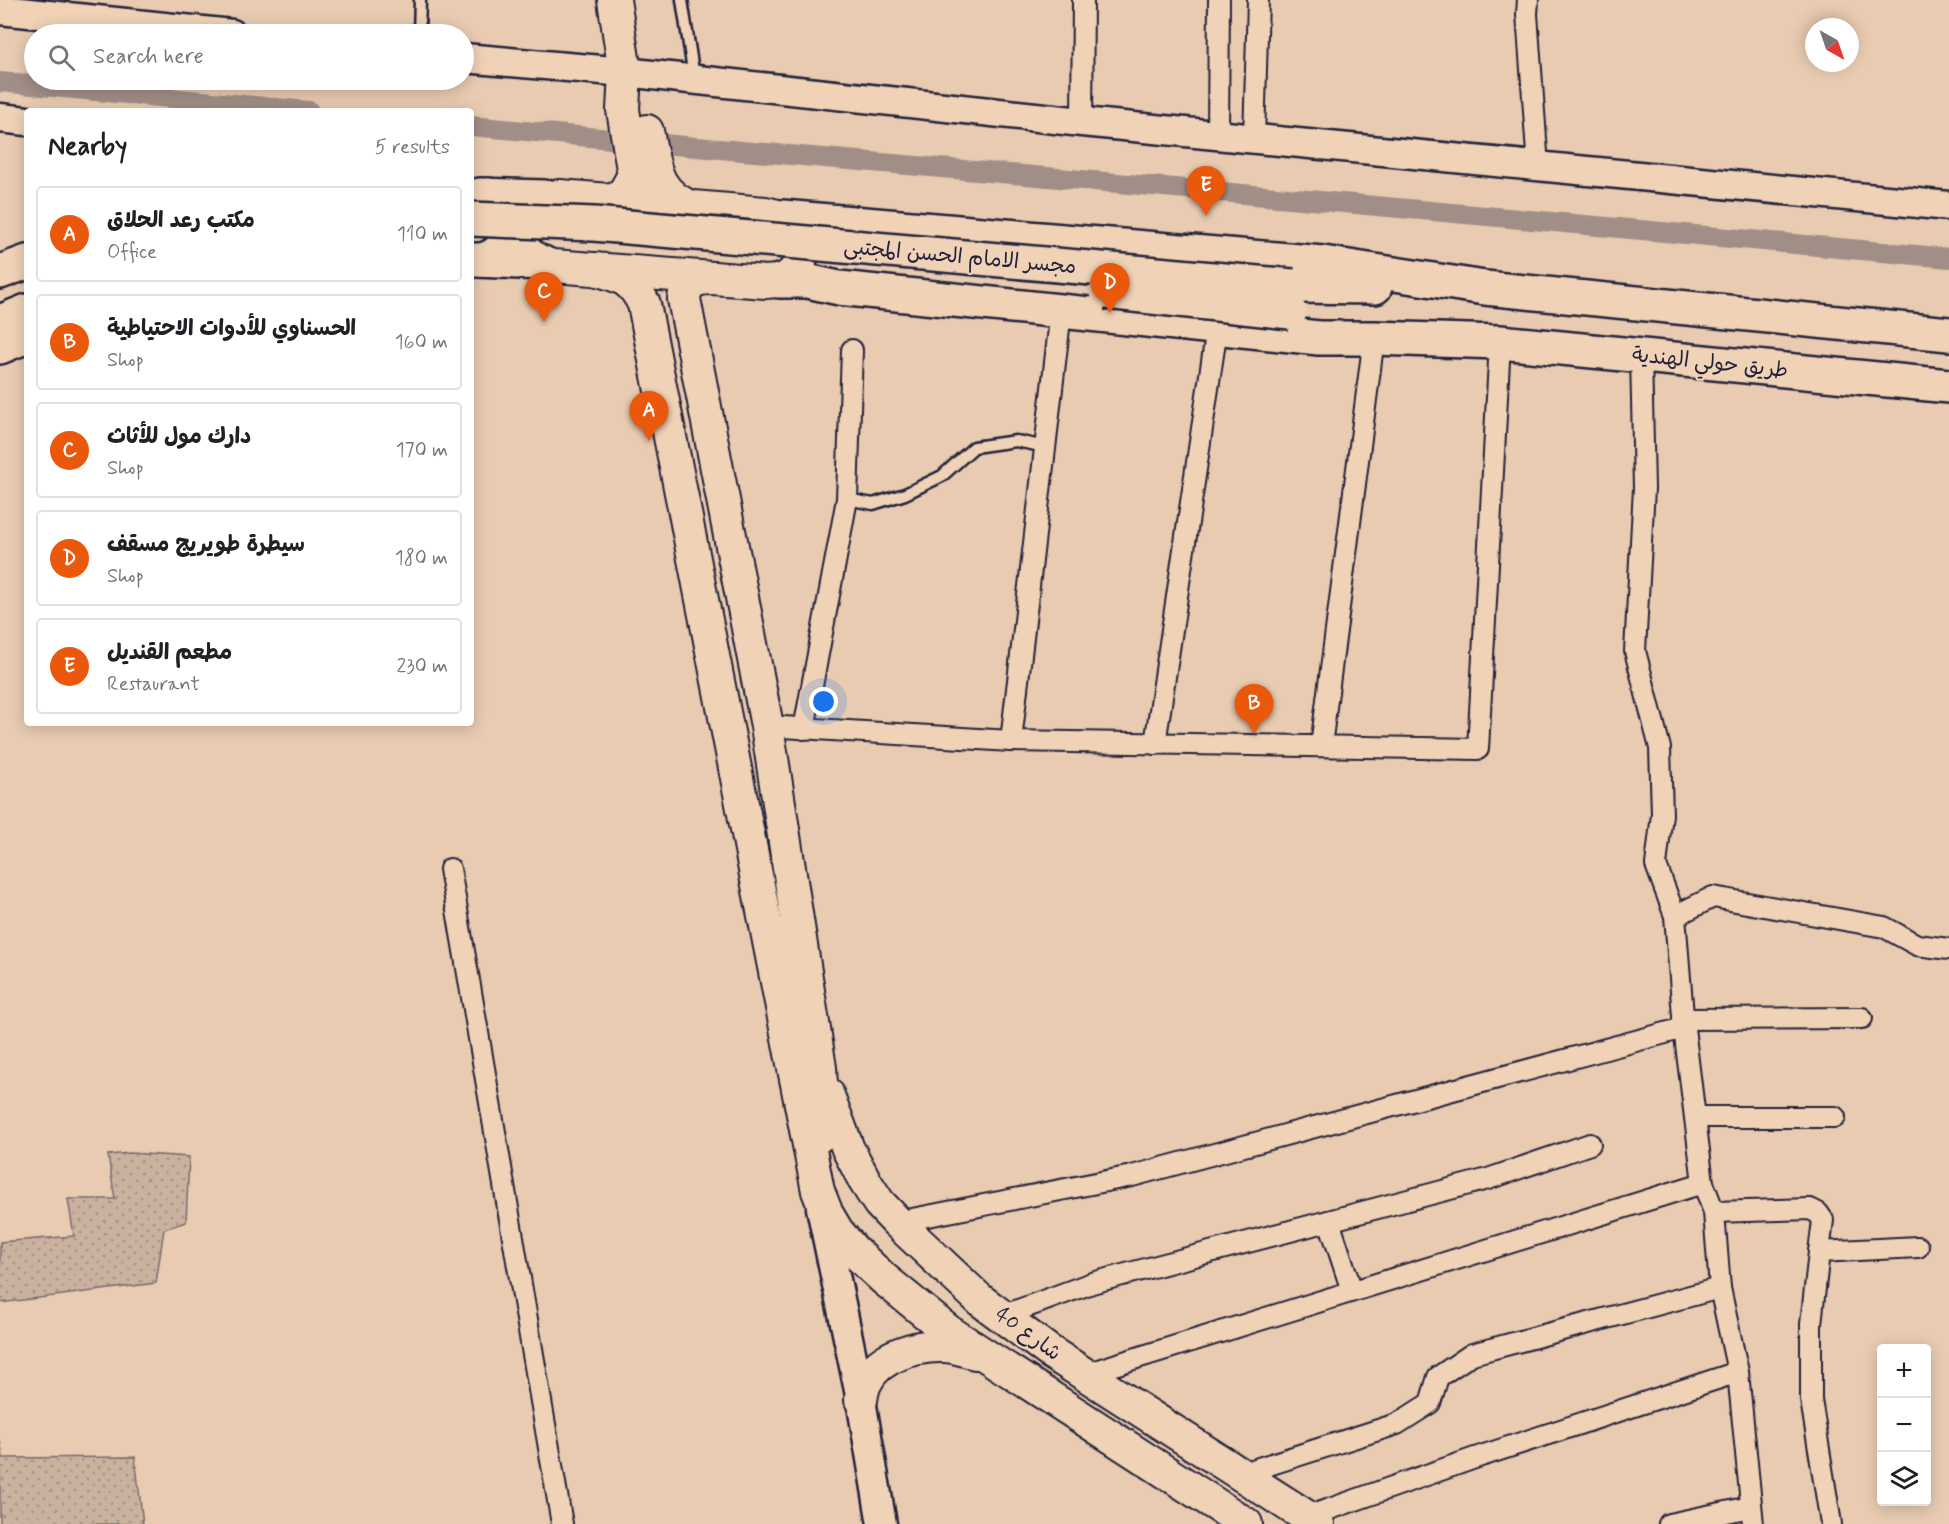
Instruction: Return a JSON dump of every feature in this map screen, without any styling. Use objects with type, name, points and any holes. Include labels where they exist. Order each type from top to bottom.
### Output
[{"type":"highway","points":[[477,203],[544,197]]},
{"type":"highway","points":[[475,252],[489,258],[506,244],[510,230],[508,215],[500,203],[477,203]]},
{"type":"highway","name":"مجسر الامام الحسن المجتبى","points":[[477,203],[594,224],[1291,299],[1395,330],[1486,341]]},
{"type":"highway","points":[[782,217],[1323,263],[1485,288],[1949,334]]},
{"type":"highway","points":[[839,288],[821,273],[817,266],[816,250],[827,230],[841,222]]},
{"type":"highway","name":"مجسر الامام الحسن المجتبى","points":[[475,252],[606,244],[1052,286],[1291,299],[1485,288]]},
{"type":"highway","points":[[475,252],[543,263]]},
{"type":"highway","points":[[0,272],[24,263]]},
{"type":"highway","points":[[779,281],[807,281],[839,288],[1319,338],[1486,341]]},
{"type":"highway","points":[[0,298],[24,289]]},
{"type":"highway","points":[[0,322],[24,312]]},
{"type":"highway","points":[[0,347],[24,337]]},
{"type":"highway","name":"طريق حولي الهندية","points":[[1486,341],[1949,386]]},
{"type":"main road","points":[[614,0],[625,72],[645,172],[680,203],[694,207]]},
{"type":"main road","points":[[0,10],[79,9],[171,24]]},
{"type":"main road","points":[[474,59],[625,72],[1218,136],[1949,206]]},
{"type":"main road","points":[[0,118],[24,121]]},
{"type":"main road","points":[[604,200],[614,199],[624,193],[645,172]]},
{"type":"main road","points":[[544,197],[604,200],[765,213],[782,217],[798,231],[803,244],[802,259],[794,272],[779,281],[595,269],[543,263],[523,248],[518,233],[520,217],[529,205],[544,197]]},
{"type":"main road","points":[[595,269],[619,275],[631,283],[639,292],[644,304],[861,1400],[882,1524]]},
{"type":"main road","points":[[714,278],[694,281],[685,290],[684,299],[767,726],[820,1068],[822,1100],[817,1160],[818,1191]]},
{"type":"main road","name":"شارع 40","points":[[820,1068],[832,1109],[848,1149],[879,1203],[979,1299],[1050,1352],[1312,1520]]},
{"type":"main road","name":"شارع 40","points":[[818,1191],[837,1231],[854,1251],[884,1279],[948,1331],[1236,1521]]},
{"type":"main road","points":[[861,1400],[866,1381],[872,1373],[898,1355],[920,1348],[943,1346],[984,1355]]},
{"type":"street","points":[[1082,122],[1083,0]]},
{"type":"street","points":[[1218,136],[1219,0]]},
{"type":"street","points":[[1254,139],[1258,0]]},
{"type":"street","points":[[1528,0],[1527,14],[1538,166]]},
{"type":"street","points":[[1011,741],[1061,311]]},
{"type":"street","points":[[1155,744],[1217,328]]},
{"type":"street","points":[[1321,746],[1374,338]]},
{"type":"street","points":[[767,726],[1011,741],[1478,748],[1486,341]]},
{"type":"street","points":[[804,729],[847,499],[852,350]]},
{"type":"street","points":[[1641,356],[1644,488],[1635,651],[1660,748],[1662,813],[1656,865],[1675,916],[1683,1023],[1695,1117],[1704,1183],[1714,1212],[1720,1288],[1738,1372],[1752,1516],[1669,1524]]},
{"type":"street","points":[[450,869],[562,1524]]},
{"type":"street","points":[[1675,916],[1713,897],[1884,927],[1917,945],[1949,950]]},
{"type":"street","points":[[897,1222],[1132,1176],[1401,1105],[1683,1023],[1863,1018]]},
{"type":"street","points":[[1695,1117],[1835,1118]]},
{"type":"street","points":[[1002,1316],[1092,1282],[1488,1179],[1590,1144]]},
{"type":"street","points":[[1085,1374],[1704,1183]]},
{"type":"street","points":[[1714,1212],[1810,1209],[1818,1213],[1823,1220],[1811,1324],[1812,1400],[1831,1524]]},
{"type":"street","points":[[1329,1221],[1352,1291]]},
{"type":"street","points":[[1819,1252],[1918,1247]]},
{"type":"street","points":[[1240,1474],[1397,1424],[1430,1403],[1438,1377],[1472,1354],[1720,1288]]},
{"type":"street","points":[[1312,1520],[1475,1458],[1738,1372]]},
{"type":"lane","points":[[419,24],[420,0]]},
{"type":"lane","points":[[682,0],[694,80]]},
{"type":"lane","points":[[847,499],[873,504],[905,494],[942,476],[974,447],[1016,441],[1046,447]]},
{"type":"shaded area","points":[[130,1153],[189,1157],[186,1222],[164,1229],[156,1283],[0,1303],[0,1242],[74,1236],[68,1199],[115,1199],[108,1155]]},
{"type":"shaded area","points":[[0,1441],[3,1458],[135,1457],[143,1524],[0,1524]]},
{"type":"waterway","points":[[0,82],[24,84]]},
{"type":"waterway","points":[[85,90],[277,108]]},
{"type":"waterway","points":[[474,126],[1949,258]]},
{"type":"place","name":"مطعم القنديل","points":[[1206,216]]},
{"type":"place","name":"سيطرة طويريج مسقف","points":[[1110,313]]},
{"type":"place","name":"دارك مول للأثاث","points":[[544,322]]},
{"type":"place","name":"مكتب رعد الحلاق","points":[[649,441]]},
{"type":"place","name":"الحسناوي للأدوات الاحتياطية","points":[[1254,734]]}]
